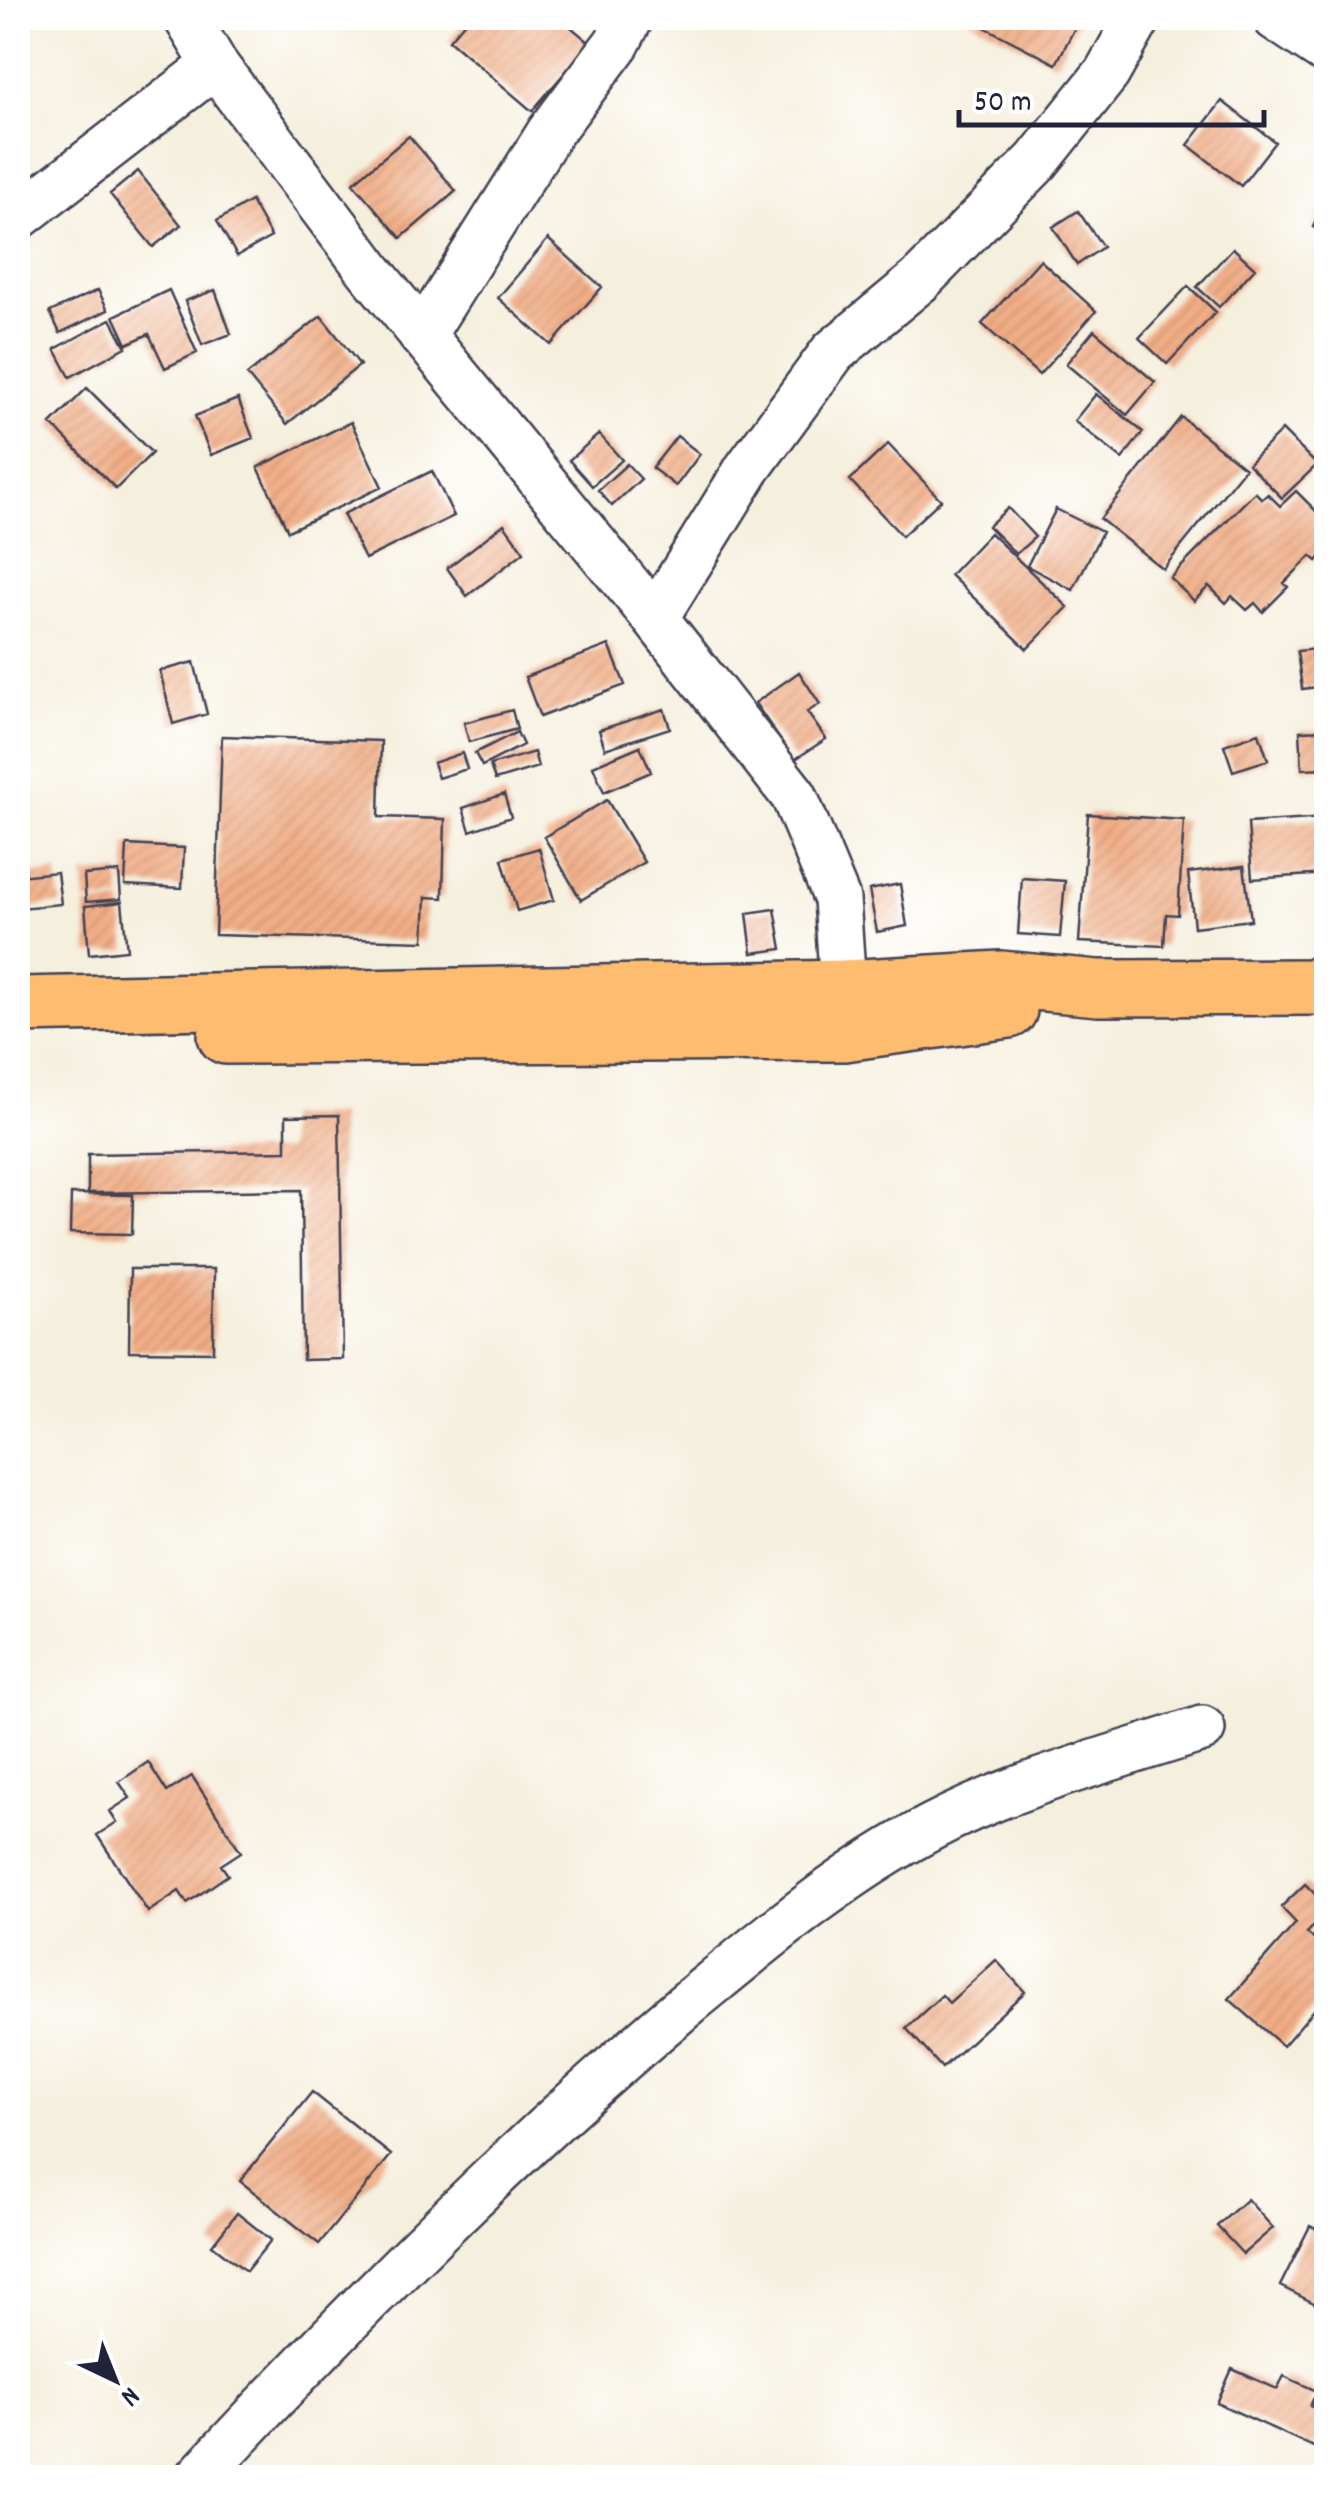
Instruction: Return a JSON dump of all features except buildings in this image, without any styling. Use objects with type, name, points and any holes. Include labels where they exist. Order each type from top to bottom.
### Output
[{"type":"main road","points":[[42,1005],[176,999],[843,988],[1001,979],[1098,988],[1326,987]]},
{"type":"main road","points":[[42,1005],[176,1036],[844,1033],[1002,1012],[1098,988]]},
{"type":"street","points":[[188,18],[215,65],[422,336],[656,618],[794,796],[837,899],[843,988]]},
{"type":"street","points":[[422,336],[550,132],[617,43],[630,18]]},
{"type":"street","points":[[656,618],[748,468],[832,352],[920,280],[1037,161],[1107,72],[1138,18]]},
{"type":"street","points":[[1276,18],[1326,51]]},
{"type":"street","points":[[18,216],[215,65]]},
{"type":"street","points":[[198,2478],[324,2342],[601,2076],[803,1907],[932,1827],[1032,1785],[1202,1729]]}]
